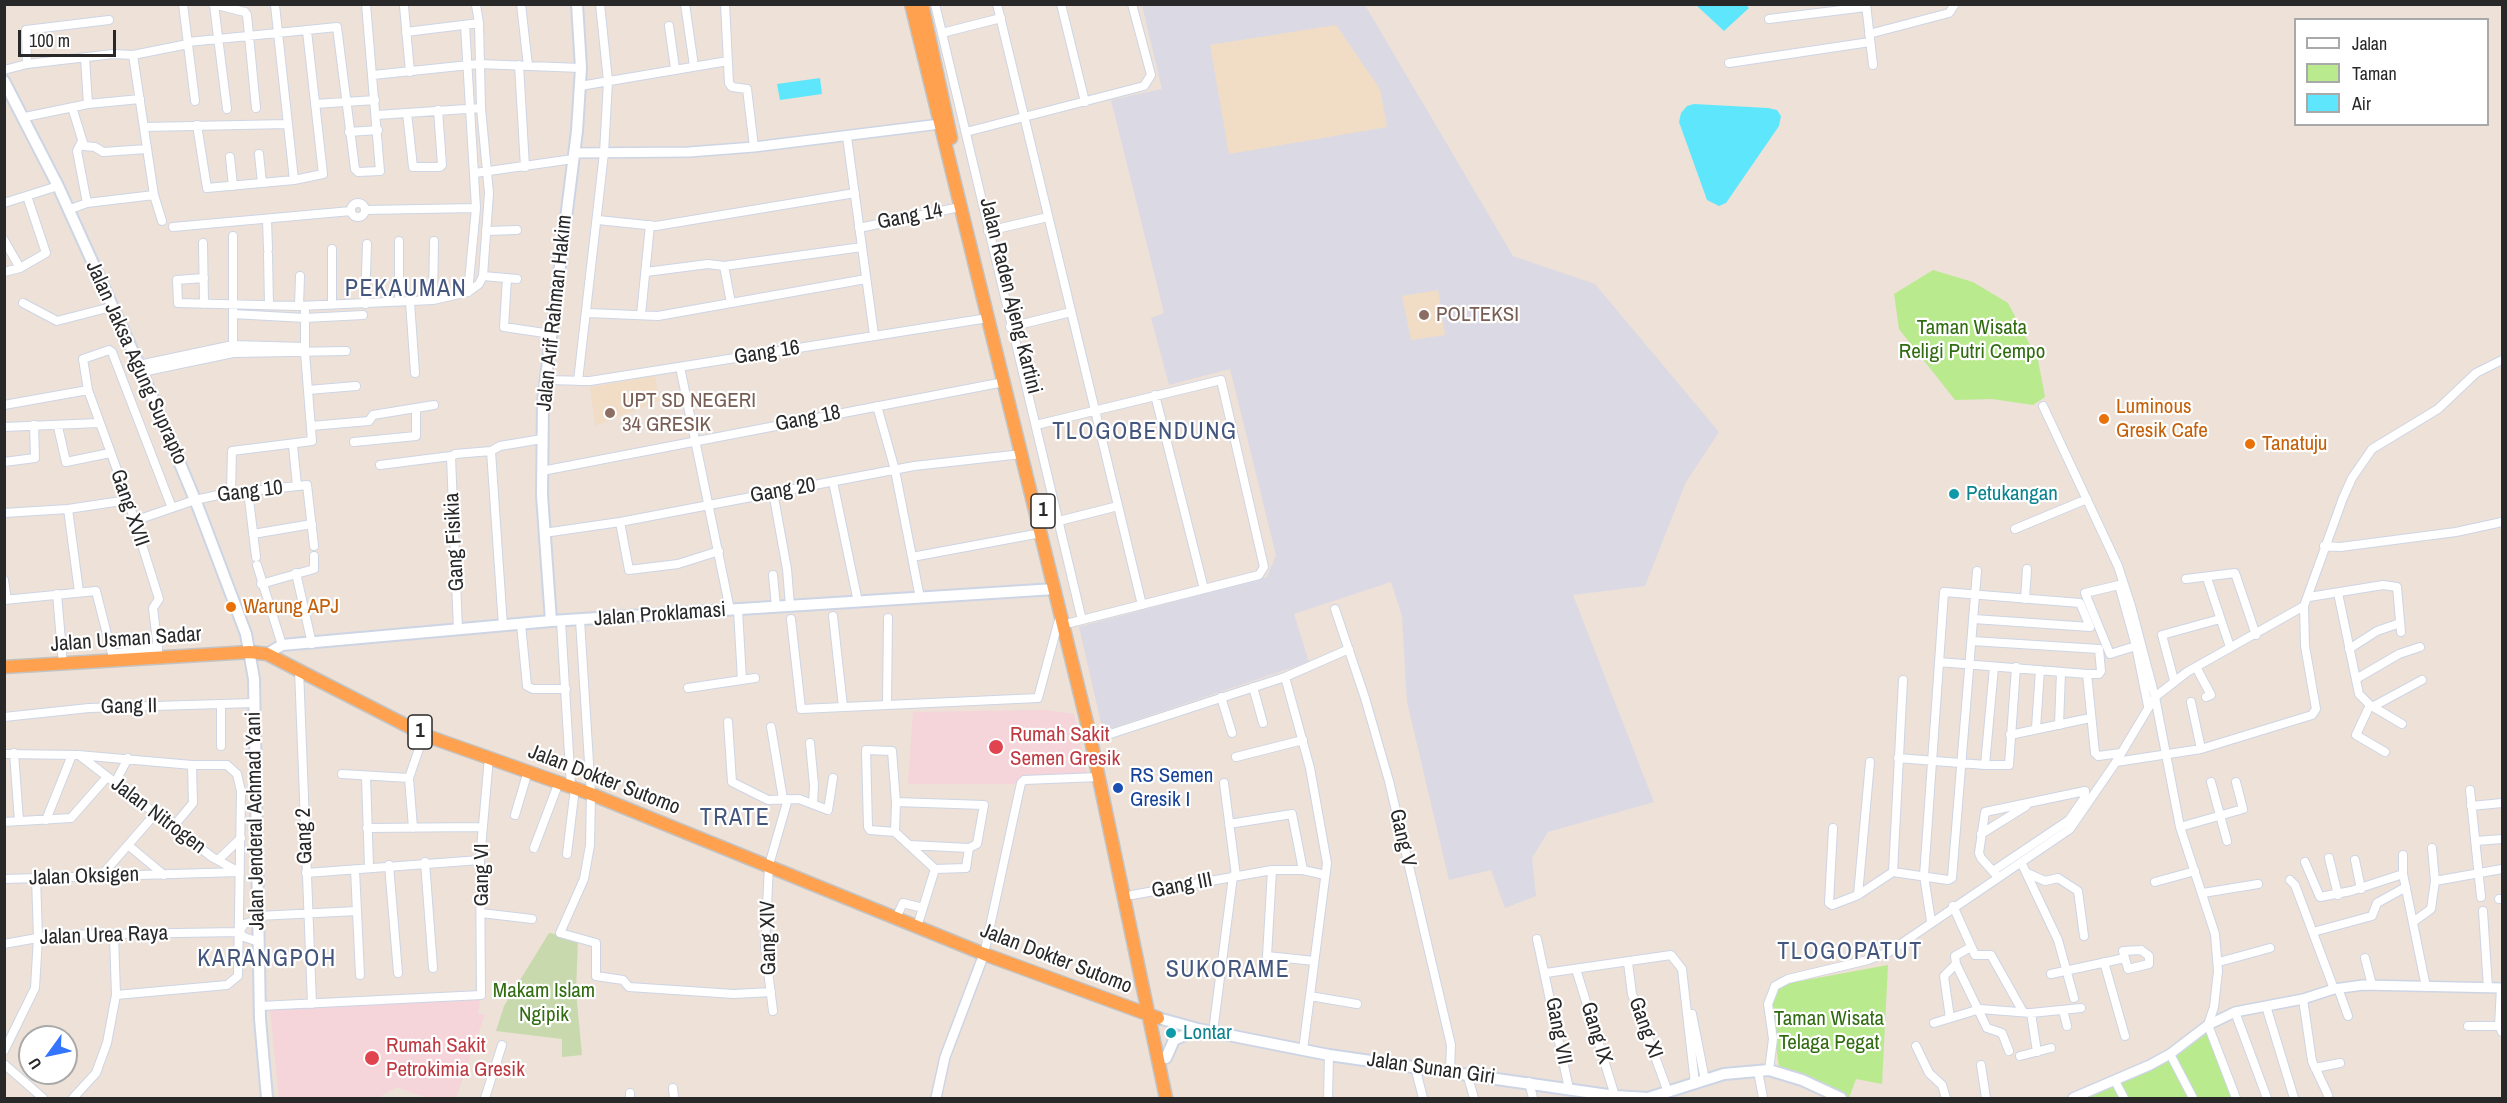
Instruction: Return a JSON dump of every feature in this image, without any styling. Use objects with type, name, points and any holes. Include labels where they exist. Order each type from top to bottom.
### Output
[{"type":"highway","name":"Jalan Raden Ajeng Kartini","points":[[911,4],[940,124],[951,154]]},
{"type":"highway","name":"Jalan Raden Ajeng Kartini","points":[[922,4],[955,171],[1076,621],[1110,810],[1154,1017]]},
{"type":"highway","name":"Jalan Raden Ajeng Kartini","points":[[955,171],[960,207],[1056,590],[1099,777],[1132,895],[1154,1017]]},
{"type":"highway","name":"Jalan Usman Sadar","points":[[4,668],[63,664],[158,652],[250,652]]},
{"type":"highway","name":"Jalan Dokter Sutomo","points":[[250,652],[267,654],[299,668],[424,734],[573,787],[984,954],[1154,1017]]},
{"type":"highway","points":[[1154,1017],[1166,1058],[1174,1098]]},
{"type":"highway","points":[[1154,1017],[1166,1098]]},
{"type":"main road","name":"Jalan Arif Rahman Hakim","points":[[556,621],[544,533],[542,439],[546,380],[574,156],[580,86],[577,4]]},
{"type":"main road","name":"Jalan Jaksa Agung Suprapto","points":[[4,81],[25,117],[58,186],[140,369],[195,500],[243,624],[250,652]]},
{"type":"main road","name":"Jalan Proklamasi","points":[[267,654],[282,645],[556,621],[1056,590]]},
{"type":"main road","name":"Jalan Jenderal Achmad Yani","points":[[250,652],[254,703],[260,1006],[267,1098]]},
{"type":"main road","name":"Jalan Sunan Giri","points":[[1154,1017],[1198,1029],[1304,1050],[1529,1082],[1576,1092],[1648,1098],[1724,1074],[1763,1070],[1802,1080],[1841,1098]]},
{"type":"main road","points":[[1166,1058],[1174,1040],[1198,1029]]},
{"type":"street","points":[[183,4],[195,101]]},
{"type":"street","points":[[4,70],[27,64],[133,55],[218,39],[339,29],[345,101],[356,171],[380,171],[366,4]]},
{"type":"street","points":[[521,4],[528,66]]},
{"type":"street","points":[[578,381],[588,313],[604,153],[608,81],[600,4]]},
{"type":"street","points":[[685,4],[694,66]]},
{"type":"street","points":[[725,4],[730,86],[744,87],[748,90],[754,147]]},
{"type":"street","points":[[935,4],[1010,327],[1059,521],[1076,621],[1259,575],[1264,567],[1224,384],[1218,379],[1036,425]]},
{"type":"street","points":[[997,4],[1142,604]]},
{"type":"street","points":[[1061,4],[1085,102]]},
{"type":"street","points":[[966,132],[1144,86],[1149,81],[1150,75],[1132,4]]},
{"type":"street","points":[[1729,63],[1870,38],[1949,13],[1955,9],[1955,4]]},
{"type":"street","points":[[226,109],[214,5],[245,12],[256,108]]},
{"type":"street","points":[[275,5],[294,180]]},
{"type":"street","points":[[204,278],[178,280],[178,302],[302,306],[410,302],[433,300],[468,292],[479,284],[483,276],[489,193],[481,108],[479,23],[476,5]]},
{"type":"street","points":[[404,6],[410,72]]},
{"type":"street","points":[[1769,19],[1866,6],[1873,65]]},
{"type":"street","points":[[942,33],[1000,18]]},
{"type":"street","points":[[27,64],[26,30],[109,20]]},
{"type":"street","points":[[406,32],[479,23]]},
{"type":"street","points":[[465,25],[465,67],[476,194],[468,292]]},
{"type":"street","points":[[669,26],[675,68]]},
{"type":"street","points":[[197,124],[205,186],[233,186],[294,180],[323,174],[307,31]]},
{"type":"street","points":[[133,55],[154,195],[162,221]]},
{"type":"street","points":[[85,58],[88,104]]},
{"type":"street","points":[[580,86],[675,68],[728,61]]},
{"type":"street","points":[[373,75],[479,64],[581,68]]},
{"type":"street","points":[[519,65],[525,167]]},
{"type":"street","points":[[25,117],[88,104],[140,99]]},
{"type":"street","points":[[315,104],[375,100]]},
{"type":"street","points":[[72,107],[84,146],[103,152],[147,149]]},
{"type":"street","points":[[377,115],[481,108]]},
{"type":"street","points":[[407,113],[413,168],[440,167],[442,165],[438,110]]},
{"type":"street","points":[[144,127],[197,124],[288,124]]},
{"type":"street","points":[[475,173],[525,167],[574,156],[754,147],[940,124]]},
{"type":"street","points":[[349,132],[378,130]]},
{"type":"street","points":[[847,137],[874,335]]},
{"type":"street","points":[[82,141],[77,151],[87,203]]},
{"type":"street","points":[[259,154],[262,183]]},
{"type":"street","points":[[230,157],[233,186]]},
{"type":"street","points":[[4,203],[58,186]]},
{"type":"street","points":[[476,194],[489,193]]},
{"type":"street","points":[[598,220],[650,225],[855,193]]},
{"type":"street","points":[[68,210],[87,203],[154,195]]},
{"type":"street","points":[[4,272],[20,268],[46,254],[27,196]]},
{"type":"street","points":[[173,227],[351,211],[356,204],[361,204],[366,210],[475,212],[486,216]]},
{"type":"street","name":"Gang 14","points":[[859,228],[960,207]]},
{"type":"street","points":[[988,231],[1048,216]]},
{"type":"street","points":[[267,220],[269,305]]},
{"type":"street","points":[[640,315],[650,225]]},
{"type":"street","points":[[486,231],[517,230]]},
{"type":"street","points":[[233,236],[233,349]]},
{"type":"street","points":[[4,240],[20,268]]},
{"type":"street","points":[[399,241],[399,302]]},
{"type":"street","points":[[433,300],[434,241]]},
{"type":"street","points":[[202,243],[204,304]]},
{"type":"street","points":[[365,304],[367,244]]},
{"type":"street","points":[[646,272],[708,264],[724,266],[862,247]]},
{"type":"street","points":[[332,249],[332,305]]},
{"type":"street","points":[[724,266],[731,303]]},
{"type":"street","points":[[231,492],[232,451],[312,442],[305,350],[305,318],[300,276]]},
{"type":"street","points":[[483,276],[517,279]]},
{"type":"street","points":[[507,278],[504,328],[551,334]]},
{"type":"street","points":[[588,313],[658,316],[866,279]]},
{"type":"street","points":[[410,302],[415,372]]},
{"type":"street","points":[[23,303],[57,321],[111,307]]},
{"type":"street","points":[[1010,327],[1071,312]]},
{"type":"street","points":[[233,314],[305,318],[363,315]]},
{"type":"street","name":"Gang 16","points":[[546,380],[578,381],[680,367],[988,318]]},
{"type":"street","points":[[140,369],[233,349],[346,351]]},
{"type":"street","name":"Gang XVII","points":[[158,652],[153,608],[159,599],[128,500],[88,390],[83,359],[109,350],[112,352],[172,508]]},
{"type":"street","points":[[1995,874],[2021,862],[2070,829],[2116,762],[2148,706],[2174,680],[2304,606],[2309,597],[2324,546],[2352,478],[2372,449],[2438,409],[2476,373],[2502,360]]},
{"type":"street","points":[[680,367],[694,442],[734,610],[742,680]]},
{"type":"street","name":"Gang 18","points":[[542,471],[1004,382]]},
{"type":"street","points":[[308,390],[356,386]]},
{"type":"street","points":[[4,405],[88,390]]},
{"type":"street","points":[[1155,395],[1204,589]]},
{"type":"street","points":[[311,426],[369,421],[373,415],[434,405]]},
{"type":"street","points":[[877,406],[895,470],[920,598]]},
{"type":"street","points":[[2043,406],[2122,575],[2155,697],[2180,827],[2215,934],[2219,962],[2214,1007],[2208,1025],[2236,1098]]},
{"type":"street","points":[[354,442],[416,436],[416,408]]},
{"type":"street","points":[[4,427],[34,425],[58,427],[99,423]]},
{"type":"street","points":[[4,462],[36,457],[34,425]]},
{"type":"street","points":[[58,427],[66,461],[110,453]]},
{"type":"street","points":[[380,465],[491,451],[500,446],[542,439]]},
{"type":"street","points":[[293,445],[297,486]]},
{"type":"street","points":[[491,451],[503,626]]},
{"type":"street","name":"Gang 20","points":[[544,533],[620,522],[895,470],[1022,454]]},
{"type":"street","name":"Gang Fisikia","points":[[452,455],[458,630]]},
{"type":"street","points":[[834,482],[858,602]]},
{"type":"street","name":"Gang 10","points":[[134,522],[195,500],[231,492],[309,487],[314,546]]},
{"type":"street","points":[[248,491],[261,584],[282,645]]},
{"type":"street","points":[[773,492],[787,569],[790,606]]},
{"type":"street","points":[[2015,529],[2087,499]]},
{"type":"street","points":[[4,513],[68,509],[128,500]]},
{"type":"street","points":[[1059,521],[1118,506]]},
{"type":"street","points":[[68,509],[79,592]]},
{"type":"street","points":[[620,522],[629,570],[678,564],[719,551]]},
{"type":"street","points":[[2324,546],[2340,547],[2456,532],[2502,522]]},
{"type":"street","points":[[253,534],[312,524]]},
{"type":"street","points":[[912,557],[1041,533]]},
{"type":"street","points":[[261,584],[314,569],[314,556]]},
{"type":"street","points":[[2025,599],[2027,569]]},
{"type":"street","points":[[1833,828],[1829,903],[1858,896],[1893,872],[1948,880],[1952,878],[1974,619],[1973,595],[1977,571]]},
{"type":"street","points":[[296,573],[312,644]]},
{"type":"street","points":[[2186,579],[2232,573],[2236,575],[2256,635]]},
{"type":"street","points":[[773,575],[776,607]]},
{"type":"street","points":[[2206,578],[2230,647]]},
{"type":"street","points":[[4,580],[6,600],[96,592],[112,655],[158,652]]},
{"type":"street","points":[[2136,646],[2108,653],[2086,591],[2119,585],[2136,646],[2148,706]]},
{"type":"street","points":[[2309,597],[2383,585],[2397,587],[2401,633]]},
{"type":"street","points":[[1931,921],[1924,876],[1944,592],[2080,603],[2090,627],[1974,619]]},
{"type":"street","points":[[2338,593],[2359,694],[2372,706],[2402,724]]},
{"type":"street","points":[[57,594],[63,664]]},
{"type":"street","points":[[2116,762],[2168,756],[2201,749],[2312,715],[2316,709],[2306,646],[2304,606]]},
{"type":"street","name":"Gang V","points":[[1335,609],[1389,781],[1451,1046],[1450,1071]]},
{"type":"street","points":[[791,619],[801,709],[1038,698],[1061,612]]},
{"type":"street","points":[[833,616],[843,707]]},
{"type":"street","points":[[887,705],[888,618]]},
{"type":"street","points":[[2174,680],[2162,635],[2220,619]]},
{"type":"street","points":[[580,620],[591,794],[589,862],[584,879],[560,932],[598,944],[596,976],[623,980],[629,987],[734,994],[771,993]]},
{"type":"street","points":[[556,621],[566,689],[573,787],[567,854]]},
{"type":"street","points":[[2349,649],[2383,628],[2400,623]]},
{"type":"street","points":[[520,624],[527,686],[533,689],[566,689]]},
{"type":"street","points":[[1939,662],[2087,674],[2101,673],[2099,649],[1972,641]]},
{"type":"street","points":[[2356,679],[2399,654],[2420,647]]},
{"type":"street","points":[[1098,738],[1286,677],[1349,649]]},
{"type":"street","points":[[1985,765],[1994,667]]},
{"type":"street","points":[[1898,758],[1962,764],[2009,765],[2016,667]]},
{"type":"street","points":[[2196,667],[2211,695],[2206,697]]},
{"type":"street","name":"Gang 2","points":[[299,668],[312,1004]]},
{"type":"street","points":[[2036,728],[2040,670]]},
{"type":"street","points":[[2058,725],[2061,672]]},
{"type":"street","points":[[2087,674],[2090,718],[2096,755],[2121,753]]},
{"type":"street","points":[[1286,677],[1303,740],[1327,863],[1304,1050]]},
{"type":"street","points":[[688,688],[755,678]]},
{"type":"street","points":[[1893,872],[1903,680]]},
{"type":"street","points":[[2385,752],[2356,735],[2372,706],[2422,680]]},
{"type":"street","points":[[1253,687],[1263,723]]},
{"type":"street","points":[[1221,697],[1232,733]]},
{"type":"street","points":[[2190,702],[2201,749]]},
{"type":"street","name":"Gang II","points":[[4,717],[88,708],[254,703]]},
{"type":"street","points":[[221,704],[221,746]]},
{"type":"street","points":[[2010,735],[2090,718]]},
{"type":"street","points":[[728,722],[732,782],[768,800],[799,799],[828,810],[833,777]]},
{"type":"street","points":[[771,727],[786,799]]},
{"type":"street","points":[[413,828],[409,778],[424,734]]},
{"type":"street","points":[[1236,757],[1303,740]]},
{"type":"street","points":[[810,743],[814,785],[813,804]]},
{"type":"street","points":[[895,832],[896,802],[892,751],[866,751],[869,829],[895,832],[935,869],[966,868],[969,848]]},
{"type":"street","points":[[14,753],[19,821]]},
{"type":"street","points":[[4,754],[75,755],[192,765],[227,765],[237,774],[241,791],[238,976],[232,984],[116,995]]},
{"type":"street","points":[[46,820],[75,755]]},
{"type":"street","name":"Jalan Nitrogen","points":[[75,755],[218,860],[240,872]]},
{"type":"street","name":"Gang VI","points":[[312,1004],[453,998],[482,994],[480,860],[489,757]]},
{"type":"street","points":[[115,783],[128,758]]},
{"type":"street","points":[[1858,896],[1870,762]]},
{"type":"street","points":[[173,827],[193,803],[192,765]]},
{"type":"street","points":[[515,815],[528,771]]},
{"type":"street","points":[[342,774],[409,778]]},
{"type":"street","points":[[4,822],[68,819],[75,816],[107,777]]},
{"type":"street","points":[[366,777],[369,867]]},
{"type":"street","points":[[936,1098],[945,1057],[984,954],[1024,780],[1099,777]]},
{"type":"street","points":[[534,848],[559,782]]},
{"type":"street","points":[[2211,782],[2227,841]]},
{"type":"street","points":[[2180,827],[2243,809],[2236,782]]},
{"type":"street","points":[[1213,1032],[1234,876],[1224,783]]},
{"type":"street","points":[[2470,790],[2481,897]]},
{"type":"street","points":[[1763,1098],[1763,1070],[1773,1039],[1768,1004],[1775,986],[1788,979],[1868,960],[1889,952],[2069,820],[2086,792],[1985,812],[1980,856],[1995,874]]},
{"type":"street","points":[[2068,795],[2076,809]]},
{"type":"street","name":"Gang XIV","points":[[773,1011],[765,947],[769,865],[786,799]]},
{"type":"street","points":[[896,802],[984,805],[977,844],[969,848],[909,845]]},
{"type":"street","points":[[2471,806],[2502,803]]},
{"type":"street","points":[[1982,834],[2030,804]]},
{"type":"street","points":[[101,876],[155,814]]},
{"type":"street","points":[[1229,824],[1292,814],[1303,870]]},
{"type":"street","points":[[367,828],[482,826]]},
{"type":"street","points":[[218,860],[241,838]]},
{"type":"street","points":[[2476,841],[2502,839]]},
{"type":"street","name":"Jalan Oksigen","points":[[128,845],[164,874]]},
{"type":"street","points":[[2412,922],[2431,909],[2435,881],[2432,848]]},
{"type":"street","points":[[2403,855],[2403,874],[2426,987]]},
{"type":"street","points":[[2329,858],[2338,895]]},
{"type":"street","points":[[306,873],[425,862],[480,860]]},
{"type":"street","points":[[2355,860],[2361,888]]},
{"type":"street","points":[[425,862],[434,968]]},
{"type":"street","points":[[2021,862],[2058,940],[2074,998]]},
{"type":"street","points":[[2305,862],[2318,896],[2338,895],[2403,874]]},
{"type":"street","points":[[389,865],[398,973]]},
{"type":"street","points":[[917,927],[935,869]]},
{"type":"street","points":[[2435,881],[2477,871],[2502,869]]},
{"type":"street","points":[[355,870],[360,975]]},
{"type":"street","points":[[1272,870],[1267,956],[1314,961]]},
{"type":"street","name":"Gang III","points":[[1132,895],[1272,870],[1303,870],[1324,875]]},
{"type":"street","points":[[2155,882],[2195,871]]},
{"type":"street","name":"Jalan Oksigen","points":[[4,879],[240,872]]},
{"type":"street","points":[[2027,873],[2045,881],[2058,878],[2078,891],[2084,936]]},
{"type":"street","points":[[4,1051],[35,988],[38,937],[36,878]]},
{"type":"street","points":[[2290,880],[2295,885],[2348,1016]]},
{"type":"street","points":[[2203,893],[2258,884]]},
{"type":"street","points":[[2313,932],[2372,916],[2377,903],[2406,887]]},
{"type":"street","points":[[896,918],[903,903],[923,908]]},
{"type":"street","points":[[1953,906],[1977,956],[1986,954],[1992,957],[2027,1012],[2037,1052]]},
{"type":"street","points":[[239,932],[244,924],[258,918],[357,911]]},
{"type":"street","points":[[2483,911],[2488,988]]},
{"type":"street","points":[[481,914],[532,919]]},
{"type":"street","name":"Jalan Urea Raya","points":[[4,944],[54,935],[239,932],[244,937],[259,942]]},
{"type":"street","points":[[74,1098],[100,1067],[107,1043],[116,995],[114,935]]},
{"type":"street","name":"Gang VII","points":[[1537,939],[1576,1092]]},
{"type":"street","points":[[1971,947],[1954,956],[1956,964],[1980,1009],[1987,1028],[2002,1033],[2009,1051]]},
{"type":"street","points":[[2219,962],[2270,948]]},
{"type":"street","points":[[1546,973],[1671,955],[1682,969],[1700,1082]]},
{"type":"street","points":[[2051,975],[2067,969],[2125,958]]},
{"type":"street","points":[[2366,958],[2372,985]]},
{"type":"street","points":[[2104,962],[2125,1036]]},
{"type":"street","name":"Gang XI","points":[[1628,963],[1632,994],[1668,1092]]},
{"type":"street","points":[[1950,1018],[1944,976],[1956,964]]},
{"type":"street","name":"Gang IX","points":[[1576,969],[1615,1096]]},
{"type":"street","points":[[2073,1098],[2115,1081],[2170,1054],[2208,1025],[2235,1012],[2303,999],[2336,988],[2372,985],[2502,988],[2501,1028],[2468,1026]]},
{"type":"street","points":[[1310,996],[1358,1004]]},
{"type":"street","points":[[2303,999],[2315,1068],[2328,1095]]},
{"type":"street","points":[[260,1006],[312,1004]]},
{"type":"street","points":[[2266,1006],[2294,1098]]},
{"type":"street","points":[[1934,1023],[1980,1009],[2027,1012],[2081,1008]]},
{"type":"street","points":[[2063,1010],[2067,1026]]},
{"type":"street","points":[[2235,1012],[2267,1098]]},
{"type":"street","points":[[485,1098],[502,1045]]},
{"type":"street","points":[[1916,1046],[1929,1073],[1942,1085],[1947,1098]]},
{"type":"street","points":[[2020,1056],[2051,1048]]},
{"type":"street","points":[[1328,1098],[1329,1054]]},
{"type":"street","points":[[2170,1054],[2193,1098]]},
{"type":"street","points":[[2315,1068],[2340,1063]]},
{"type":"street","points":[[4,1064],[43,1098]]},
{"type":"street","points":[[1981,1065],[1986,1098]]},
{"type":"street","points":[[1415,1067],[1423,1098]]},
{"type":"street","points":[[1467,1074],[1474,1098]]},
{"type":"street","points":[[2115,1081],[2124,1098]]},
{"type":"street","points":[[1529,1082],[1533,1098]]},
{"type":"street","points":[[672,1088],[674,1098]]},
{"type":"shaded area","points":[[1142,5],[1365,5],[1513,256],[1595,284],[1719,432],[1686,482],[1645,586],[1573,595],[1654,802],[1548,832],[1532,858],[1536,896],[1505,908],[1491,870],[1449,880],[1407,702],[1402,616],[1391,582],[1294,614],[1309,662],[1103,731],[1079,627],[1267,577],[1276,555],[1230,369],[1169,385],[1151,318],[1164,313],[1111,100],[1162,89]]},
{"type":"shaded area","points":[[1336,25],[1380,89],[1387,127],[1229,154],[1210,45]]},
{"type":"shaded area","name":"POLTEKSI","points":[[1438,290],[1445,335],[1411,340],[1402,296]]},
{"type":"shaded area","name":"UPT SD NEGERI 34 GRESIK","points":[[655,376],[659,401],[595,426],[590,387]]},
{"type":"shaded area","name":"Rumah Sakit Semen Gresik","points":[[1046,710],[1074,714],[1088,779],[1025,784],[908,784],[913,712]]},
{"type":"shaded area","name":"Rumah Sakit Petrokimia Gresik","points":[[480,999],[478,1014],[485,1014],[456,1098],[427,1098],[397,1087],[378,1098],[279,1098],[270,1008]]},
{"type":"green space","name":"Taman Wisata Religi Putri Cempo","points":[[1933,270],[1973,282],[2008,303],[2038,360],[2045,397],[2033,405],[1992,399],[1955,400],[1899,329],[1894,294]]},
{"type":"green space","name":"Makam Islam Ngipik","points":[[549,933],[578,938],[576,992],[582,1055],[562,1057],[562,1039],[496,1031],[504,1006]]},
{"type":"green space","name":"Taman Wisata Telaga Pegat","points":[[1888,965],[1882,1084],[1856,1079],[1849,1098],[1779,1067],[1772,997],[1779,985]]},
{"type":"green space","points":[[2207,1031],[2234,1098],[2080,1098],[2173,1058]]},
{"type":"water","points":[[1696,5],[1746,5],[1749,8],[1724,31]]},
{"type":"water","points":[[820,78],[822,94],[780,100],[777,84]]},
{"type":"water","points":[[1694,104],[1768,108],[1777,110],[1781,116],[1779,126],[1726,203],[1719,206],[1707,200],[1679,122],[1681,113],[1687,106]]},
{"type":"place","name":"POLTEKSI","points":[[1424,315]]},
{"type":"place","name":"UPT SD NEGERI 34 GRESIK","points":[[610,413]]},
{"type":"place","name":"Luminous Gresik Cafe","points":[[2104,419]]},
{"type":"place","name":"Tanatuju","points":[[2250,444]]},
{"type":"place","name":"Petukangan","points":[[1954,494]]},
{"type":"place","name":"Warung APJ","points":[[231,607]]},
{"type":"place","name":"Rumah Sakit Semen Gresik","points":[[996,747]]},
{"type":"place","name":"RS Semen Gresik I","points":[[1118,788]]},
{"type":"place","name":"Lontar","points":[[1171,1033]]},
{"type":"place","name":"Rumah Sakit Petrokimia Gresik","points":[[372,1058]]},
{"type":"district","name":"PEKAUMAN","points":[[406,290]]},
{"type":"district","name":"TLOGOBENDUNG","points":[[1145,433]]},
{"type":"district","name":"TRATE","points":[[735,819]]},
{"type":"district","name":"TLOGOPATUT","points":[[1850,953]]},
{"type":"district","name":"KARANGPOH","points":[[267,960]]},
{"type":"district","name":"SUKORAME","points":[[1228,971]]}]
